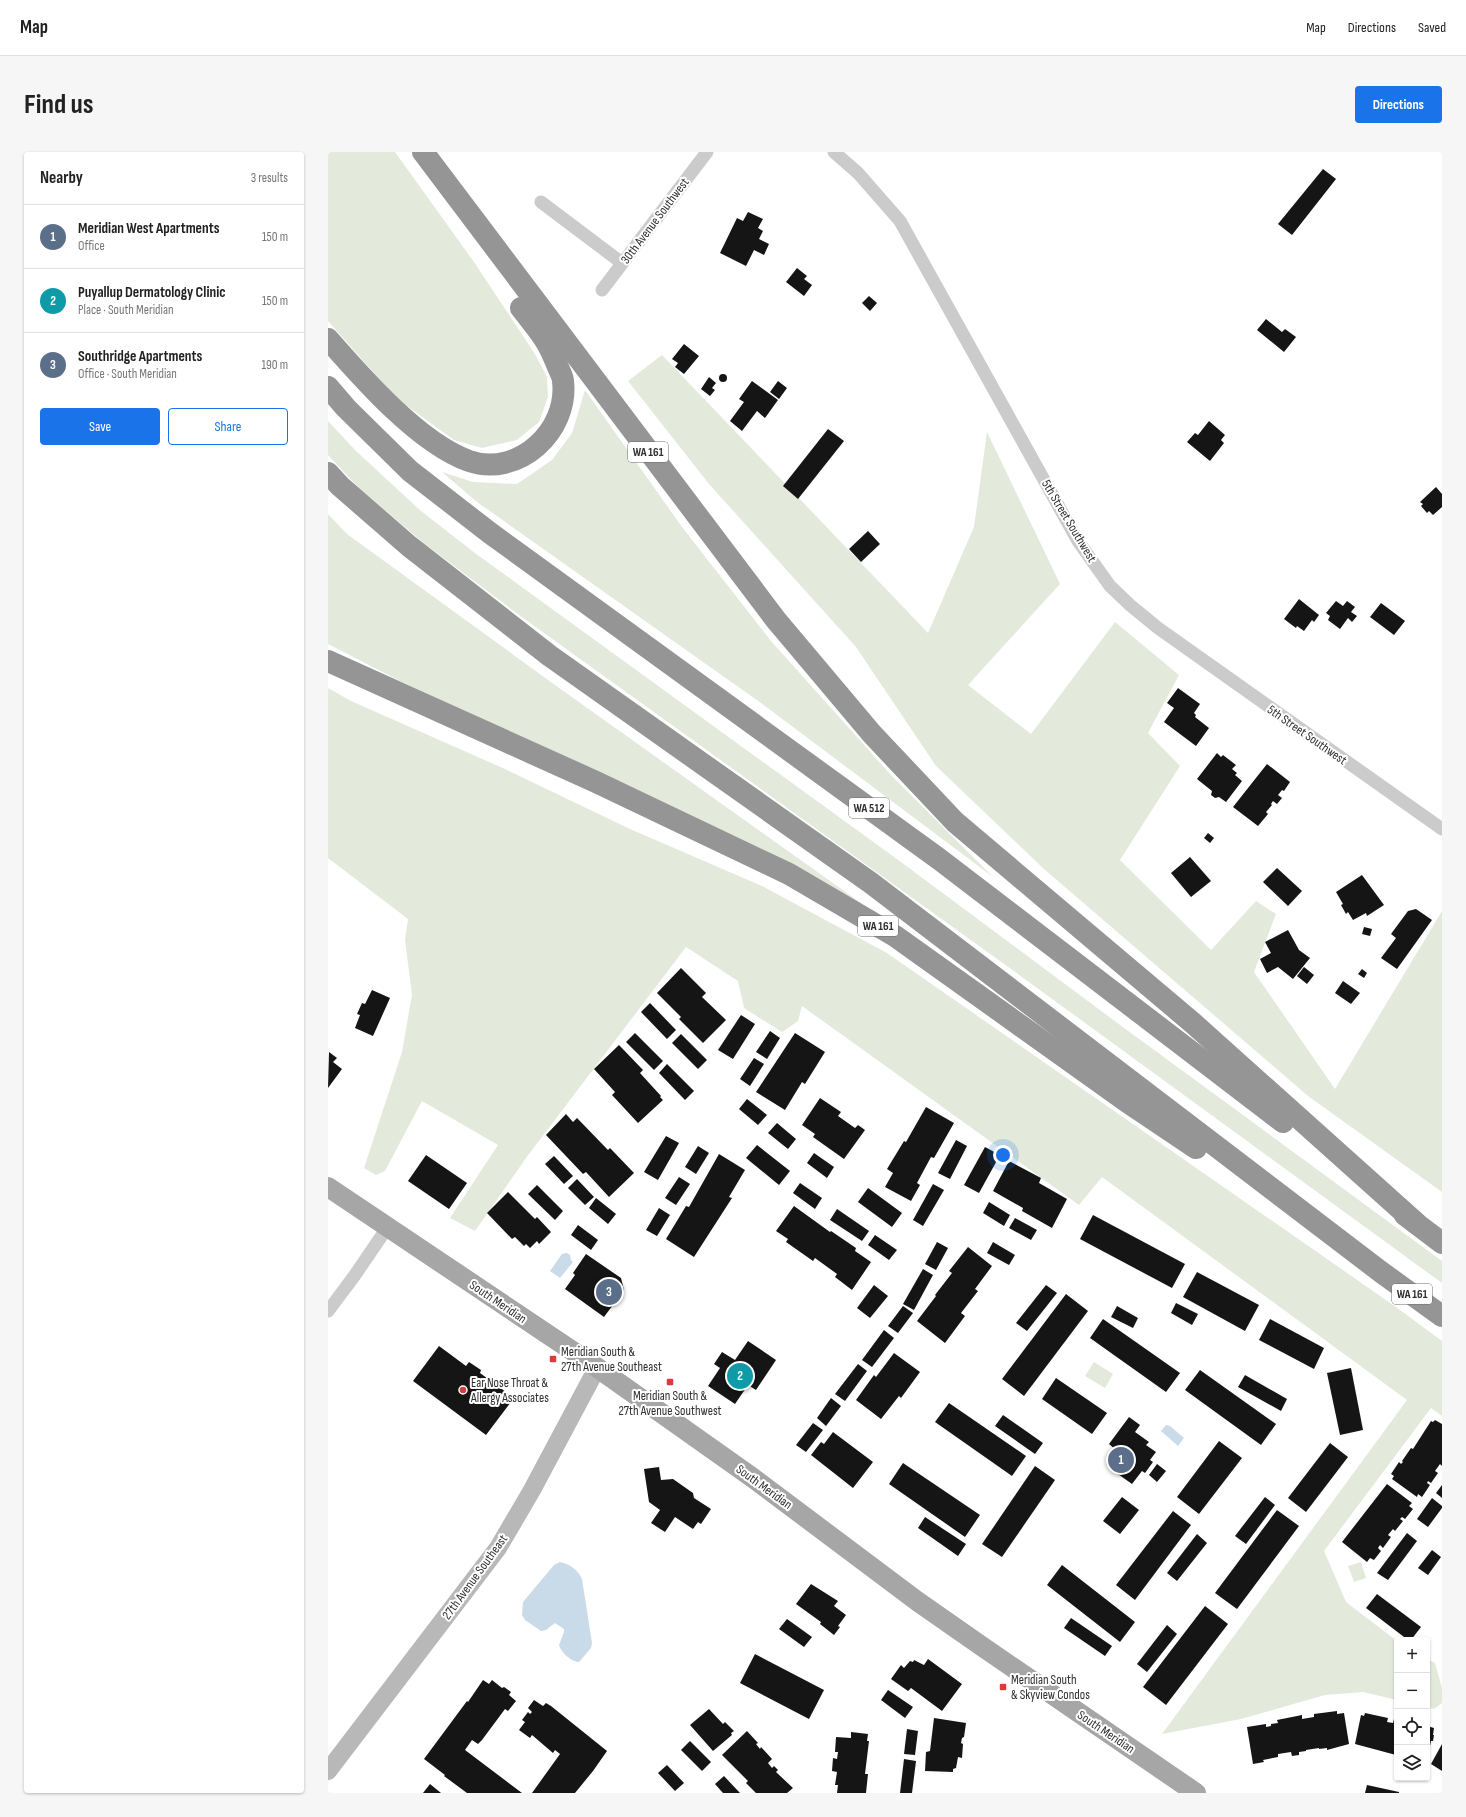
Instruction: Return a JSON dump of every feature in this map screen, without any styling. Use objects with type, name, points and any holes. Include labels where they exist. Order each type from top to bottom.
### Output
[{"type":"highway","points":[[328,338],[371,387],[415,427],[449,451],[470,461],[483,465],[493,465],[518,458],[536,448],[556,423],[563,403],[564,380],[548,345],[408,152]]},
{"type":"highway","name":"WA 161","points":[[423,152],[776,620],[872,734],[955,822],[1194,1024],[1416,1223],[1442,1243]]},
{"type":"highway","name":"WA 512","points":[[328,387],[346,408],[410,471],[490,533],[939,859],[1416,1223]]},
{"type":"highway","points":[[328,473],[340,486],[409,546],[550,656],[871,883],[1381,1272]]},
{"type":"highway","name":"WA 161","points":[[328,661],[596,782],[789,874],[895,936],[1126,1101],[1381,1272],[1442,1316]]},
{"type":"main road","name":"South Meridian","points":[[328,1188],[597,1368],[753,1478],[974,1641],[1196,1793]]},
{"type":"street","name":"30th Avenue Southwest","points":[[602,290],[707,152]]},
{"type":"street","name":"5th Street Southwest","points":[[834,152],[858,173],[900,221],[1078,541],[1110,586],[1158,628],[1442,829]]},
{"type":"street","points":[[541,202],[622,263]]},
{"type":"street","points":[[328,1311],[387,1228]]},
{"type":"street","name":"27th Avenue Southeast","points":[[328,1771],[498,1548],[532,1490],[597,1368]]},
{"type":"shaded area","points":[[328,152],[395,152],[474,262],[535,354],[547,377],[548,397],[539,422],[517,440],[482,448],[454,440],[396,398],[328,321]]},
{"type":"shaded area","points":[[662,355],[928,633],[974,527],[987,432],[1060,584],[968,685],[1031,734],[1115,622],[1179,675],[1148,733],[1180,766],[1120,860],[1211,950],[1256,901],[1276,914],[1254,972],[1335,1089],[1442,911],[1442,1192],[1308,1096],[1044,869],[936,766],[856,647],[709,484],[628,381]]},
{"type":"shaded area","points":[[585,390],[682,527],[771,641],[891,775],[993,877],[761,703],[477,502],[442,472],[473,482],[517,484],[552,460],[572,433]]},
{"type":"shaded area","points":[[328,421],[356,451],[421,511],[475,553],[901,862],[1442,1261],[1442,1283],[1011,969],[519,615],[425,544],[359,488],[328,455]]},
{"type":"shaded area","points":[[328,514],[347,534],[555,685],[875,913],[626,785],[400,681],[328,644]]},
{"type":"shaded area","points":[[328,688],[351,701],[505,769],[630,829],[762,886],[887,953],[1396,1307],[1442,1341],[1442,1416],[1431,1408],[1324,1551],[1346,1602],[1394,1639],[1394,1699],[1363,1692],[1325,1695],[1241,1719],[1162,1734],[1407,1400],[1102,1177],[1079,1205],[802,1006],[798,1021],[782,1032],[744,1008],[738,981],[686,947],[526,1158],[475,1231],[450,1218],[498,1145],[422,1101],[385,1171],[376,1175],[364,1168],[402,1052],[412,995],[405,940],[408,919],[328,858]]},
{"type":"shaded area","points":[[1094,1362],[1113,1374],[1105,1388],[1085,1376]]},
{"type":"shaded area","points":[[1361,1562],[1366,1578],[1354,1582],[1348,1566]]},
{"type":"shaded area","points":[[1430,1660],[1435,1663],[1442,1688],[1442,1703],[1434,1709],[1430,1708]]},
{"type":"water","points":[[567,1253],[570,1255],[573,1262],[560,1278],[550,1271],[562,1254]]},
{"type":"water","points":[[1166,1425],[1170,1426],[1184,1438],[1178,1446],[1161,1431]]},
{"type":"water","points":[[560,1562],[573,1568],[582,1579],[592,1643],[591,1648],[579,1662],[576,1662],[570,1658],[560,1648],[559,1645],[564,1629],[555,1623],[546,1630],[541,1631],[525,1620],[522,1615],[523,1602],[554,1565]]},
{"type":"building","points":[[1323,169],[1336,179],[1292,235],[1278,224]]},
{"type":"building","points":[[748,212],[763,219],[758,228],[763,231],[759,239],[769,244],[764,255],[754,250],[746,266],[720,253],[737,218],[743,221]]},
{"type":"building","points":[[797,268],[807,276],[804,279],[812,285],[804,296],[786,282]]},
{"type":"building","points":[[869,296],[877,303],[870,311],[862,303]]},
{"type":"building","points":[[1266,319],[1282,332],[1285,329],[1296,337],[1284,352],[1257,330]]},
{"type":"building","points":[[684,344],[699,356],[684,374],[675,367],[678,363],[672,359]]},
{"type":"building","points":[[721,374],[725,374],[727,378],[725,382],[721,382],[719,380],[719,376]]},
{"type":"building","points":[[709,377],[716,383],[712,388],[715,390],[710,396],[701,389]]},
{"type":"building","points":[[752,381],[778,400],[765,418],[757,411],[742,431],[730,421],[744,402],[739,399]]},
{"type":"building","points":[[778,381],[787,388],[779,399],[770,392]]},
{"type":"building","points":[[1209,421],[1225,435],[1221,440],[1224,443],[1210,461],[1187,442],[1195,433],[1198,435]]},
{"type":"building","points":[[828,429],[844,441],[798,499],[783,486]]},
{"type":"building","points":[[1436,487],[1442,494],[1442,507],[1433,515],[1429,511],[1427,513],[1421,506],[1423,504],[1420,502]]},
{"type":"building","points":[[868,531],[880,544],[861,562],[849,549]]},
{"type":"building","points":[[1299,599],[1319,615],[1314,622],[1312,620],[1304,631],[1297,626],[1296,628],[1284,619]]},
{"type":"building","points":[[1336,601],[1343,606],[1347,601],[1355,607],[1351,612],[1357,616],[1352,622],[1348,618],[1340,629],[1328,620],[1330,616],[1326,613]]},
{"type":"building","points":[[1381,603],[1405,621],[1394,635],[1370,617]]},
{"type":"building","points":[[1178,688],[1200,704],[1194,713],[1196,715],[1195,717],[1209,728],[1196,746],[1164,722],[1174,708],[1167,703]]},
{"type":"building","points":[[1217,753],[1221,757],[1223,755],[1236,765],[1232,769],[1237,773],[1235,775],[1242,781],[1226,802],[1219,797],[1215,798],[1211,795],[1212,791],[1197,779]]},
{"type":"building","points":[[1267,764],[1290,782],[1284,791],[1282,790],[1278,795],[1282,798],[1277,804],[1273,801],[1271,804],[1272,805],[1266,812],[1268,814],[1258,826],[1233,807]]},
{"type":"building","points":[[1208,833],[1214,838],[1210,843],[1204,838]]},
{"type":"building","points":[[1190,857],[1211,881],[1191,897],[1171,873]]},
{"type":"building","points":[[1277,868],[1302,891],[1288,906],[1263,882]]},
{"type":"building","points":[[1362,875],[1384,905],[1367,916],[1366,913],[1353,920],[1348,912],[1346,914],[1341,905],[1343,904],[1336,892]]},
{"type":"building","points":[[1416,909],[1432,920],[1397,969],[1381,958],[1396,938],[1391,934],[1408,911]]},
{"type":"building","points":[[1364,927],[1372,929],[1370,936],[1362,934]]},
{"type":"building","points":[[1288,930],[1299,950],[1310,958],[1293,979],[1278,967],[1267,973],[1260,959],[1271,953],[1265,942]]},
{"type":"building","points":[[1304,967],[1314,975],[1307,984],[1297,976]]},
{"type":"building","points":[[681,968],[706,993],[702,997],[726,1020],[703,1043],[679,1019],[681,1017],[657,993]]},
{"type":"building","points":[[1362,969],[1367,973],[1364,978],[1358,974]]},
{"type":"building","points":[[1343,981],[1360,993],[1351,1004],[1335,993]]},
{"type":"building","points":[[372,990],[390,998],[373,1036],[355,1028],[360,1015],[357,1014],[362,1003],[365,1004]]},
{"type":"building","points":[[650,1003],[676,1030],[667,1039],[641,1012]]},
{"type":"building","points":[[741,1015],[755,1024],[733,1059],[718,1050]]},
{"type":"building","points":[[770,1031],[780,1038],[767,1059],[756,1052]]},
{"type":"building","points":[[635,1033],[663,1061],[654,1070],[626,1042]]},
{"type":"building","points":[[795,1033],[825,1052],[805,1084],[802,1082],[785,1110],[756,1092]]},
{"type":"building","points":[[681,1034],[707,1060],[698,1069],[672,1043]]},
{"type":"building","points":[[619,1045],[643,1070],[640,1073],[663,1100],[638,1123],[612,1095],[615,1092],[594,1069]]},
{"type":"building","points":[[329,1052],[337,1058],[333,1062],[342,1069],[328,1088]]},
{"type":"building","points":[[754,1058],[764,1064],[750,1086],[740,1079]]},
{"type":"building","points":[[667,1064],[694,1091],[685,1100],[659,1073]]},
{"type":"building","points":[[820,1098],[841,1112],[838,1116],[855,1128],[858,1125],[865,1130],[844,1159],[813,1137],[815,1134],[802,1125]]},
{"type":"building","points":[[747,1099],[767,1115],[758,1125],[739,1109]]},
{"type":"building","points":[[926,1107],[954,1123],[934,1158],[931,1157],[917,1183],[920,1185],[911,1201],[885,1187],[893,1173],[887,1169],[904,1141],[906,1142]]},
{"type":"building","points":[[566,1114],[573,1122],[577,1118],[608,1150],[610,1148],[634,1173],[609,1197],[586,1172],[583,1174],[546,1135]]},
{"type":"building","points":[[777,1123],[796,1139],[788,1149],[768,1133]]},
{"type":"building","points":[[666,1136],[679,1143],[658,1180],[644,1172]]},
{"type":"building","points":[[956,1140],[967,1146],[950,1179],[938,1173]]},
{"type":"building","points":[[757,1145],[790,1171],[779,1185],[746,1158]]},
{"type":"building","points":[[698,1146],[709,1153],[696,1174],[685,1167]]},
{"type":"building","points":[[985,1147],[1000,1155],[979,1193],[964,1185]]},
{"type":"building","points":[[814,1153],[834,1167],[827,1178],[807,1163]]},
{"type":"building","points":[[719,1154],[745,1170],[729,1197],[732,1198],[694,1257],[666,1239],[686,1206],[689,1207]]},
{"type":"building","points":[[426,1155],[467,1183],[449,1209],[408,1181]]},
{"type":"building","points":[[554,1156],[573,1176],[564,1184],[545,1164]]},
{"type":"building","points":[[1009,1161],[1041,1178],[1039,1183],[1067,1199],[1052,1228],[1022,1211],[1023,1208],[993,1191]]},
{"type":"building","points":[[679,1177],[690,1184],[676,1205],[665,1198]]},
{"type":"building","points":[[577,1179],[594,1197],[585,1205],[568,1188]]},
{"type":"building","points":[[800,1183],[822,1198],[815,1209],[793,1193]]},
{"type":"building","points":[[933,1184],[944,1190],[923,1226],[913,1220]]},
{"type":"building","points":[[537,1185],[563,1211],[555,1220],[528,1194]]},
{"type":"building","points":[[868,1188],[902,1213],[892,1227],[858,1202]]},
{"type":"building","points":[[508,1192],[535,1219],[537,1217],[551,1232],[539,1244],[537,1241],[530,1248],[526,1244],[524,1246],[515,1237],[512,1239],[487,1213]]},
{"type":"building","points":[[596,1198],[616,1214],[608,1224],[589,1208]]},
{"type":"building","points":[[989,1202],[1010,1215],[1004,1226],[983,1213]]},
{"type":"building","points":[[794,1206],[830,1232],[831,1231],[856,1248],[855,1251],[871,1262],[852,1290],[835,1277],[837,1274],[815,1258],[813,1261],[786,1242],[788,1239],[776,1231]]},
{"type":"building","points":[[659,1208],[670,1215],[657,1236],[646,1230]]},
{"type":"building","points":[[837,1209],[869,1231],[862,1241],[830,1220]]},
{"type":"building","points":[[1093,1215],[1185,1264],[1172,1288],[1080,1239]]},
{"type":"building","points":[[1015,1218],[1037,1230],[1031,1240],[1009,1228]]},
{"type":"building","points":[[578,1225],[598,1240],[591,1250],[571,1235]]},
{"type":"building","points":[[875,1235],[897,1250],[889,1260],[868,1245]]},
{"type":"building","points":[[937,1242],[948,1248],[936,1270],[925,1264]]},
{"type":"building","points":[[993,1242],[1015,1255],[1009,1265],[987,1253]]},
{"type":"building","points":[[968,1247],[992,1266],[975,1289],[978,1291],[961,1313],[965,1316],[945,1343],[917,1321],[952,1273],[949,1271]]},
{"type":"building","points":[[586,1254],[621,1278],[624,1290],[604,1317],[565,1289],[575,1275],[573,1273]]},
{"type":"building","points":[[923,1269],[933,1275],[914,1310],[903,1304]]},
{"type":"building","points":[[1197,1272],[1259,1305],[1245,1331],[1183,1297]]},
{"type":"building","points":[[874,1285],[888,1296],[870,1318],[857,1308]]},
{"type":"building","points":[[1046,1285],[1057,1293],[1027,1331],[1016,1323]]},
{"type":"building","points":[[1066,1294],[1088,1311],[1024,1396],[1002,1379]]},
{"type":"building","points":[[1176,1303],[1198,1314],[1192,1325],[1171,1313]]},
{"type":"building","points":[[903,1306],[913,1313],[898,1333],[888,1326]]},
{"type":"building","points":[[1117,1306],[1138,1318],[1133,1328],[1111,1317]]},
{"type":"building","points":[[1103,1319],[1180,1373],[1166,1392],[1090,1338]]},
{"type":"building","points":[[1270,1319],[1324,1348],[1314,1369],[1259,1340]]},
{"type":"building","points":[[884,1330],[894,1338],[872,1367],[862,1360]]},
{"type":"building","points":[[748,1341],[776,1360],[756,1390],[748,1385],[735,1404],[708,1386],[720,1368],[714,1364],[722,1352],[735,1360]]},
{"type":"building","name":"Ear Nose Throat & Allergy Associates","points":[[439,1346],[466,1366],[469,1362],[481,1370],[480,1373],[514,1398],[486,1435],[413,1381]]},
{"type":"building","points":[[894,1353],[920,1372],[901,1398],[899,1396],[881,1419],[856,1400],[874,1375],[876,1377]]},
{"type":"building","points":[[858,1364],[867,1371],[845,1401],[835,1394]]},
{"type":"building","points":[[1351,1368],[1363,1430],[1340,1435],[1327,1373]]},
{"type":"building","points":[[1200,1370],[1276,1424],[1261,1445],[1185,1390]]},
{"type":"building","points":[[1245,1375],[1287,1399],[1281,1411],[1238,1387]]},
{"type":"building","points":[[1056,1378],[1107,1413],[1092,1434],[1042,1399]]},
{"type":"building","points":[[831,1398],[841,1406],[826,1426],[817,1418]]},
{"type":"building","points":[[949,1403],[1026,1456],[1012,1476],[935,1422]]},
{"type":"building","points":[[1003,1415],[1043,1443],[1035,1454],[995,1426]]},
{"type":"building","points":[[1129,1417],[1140,1425],[1135,1432],[1149,1442],[1146,1445],[1156,1452],[1150,1460],[1153,1462],[1145,1473],[1142,1471],[1132,1484],[1118,1474],[1125,1465],[1112,1455],[1116,1450],[1109,1444]]},
{"type":"building","points":[[1435,1420],[1442,1424],[1442,1466],[1440,1464],[1435,1471],[1438,1473],[1431,1483],[1428,1481],[1427,1483],[1430,1485],[1422,1497],[1418,1494],[1417,1497],[1392,1479],[1394,1476],[1391,1474],[1399,1462],[1401,1464],[1403,1462],[1402,1461],[1411,1448],[1413,1449],[1431,1421],[1433,1422]]},
{"type":"building","points":[[813,1423],[823,1430],[806,1452],[796,1445]]},
{"type":"building","points":[[833,1432],[873,1462],[853,1488],[811,1455],[821,1442],[824,1444]]},
{"type":"building","points":[[1219,1441],[1242,1458],[1199,1514],[1177,1497]]},
{"type":"building","points":[[1330,1443],[1348,1457],[1306,1512],[1288,1498]]},
{"type":"building","points":[[903,1463],[980,1515],[965,1537],[889,1484]]},
{"type":"building","points":[[1157,1464],[1166,1471],[1157,1482],[1149,1475]]},
{"type":"building","points":[[1035,1466],[1055,1480],[1002,1557],[982,1544]]},
{"type":"building","points":[[659,1467],[661,1480],[673,1479],[693,1493],[694,1498],[711,1509],[701,1524],[698,1522],[693,1529],[675,1517],[665,1532],[651,1523],[660,1510],[649,1502],[644,1469]]},
{"type":"building","points":[[1387,1484],[1412,1503],[1409,1506],[1413,1509],[1405,1519],[1402,1517],[1400,1519],[1403,1521],[1395,1531],[1393,1529],[1388,1535],[1391,1537],[1383,1548],[1380,1545],[1378,1548],[1381,1551],[1374,1560],[1370,1558],[1367,1562],[1342,1542]]},
{"type":"building","points":[[1442,1485],[1442,1498],[1436,1493]]},
{"type":"building","points":[[1122,1497],[1139,1510],[1120,1534],[1103,1521]]},
{"type":"building","points":[[1265,1497],[1275,1505],[1246,1544],[1235,1536]]},
{"type":"building","points":[[1432,1498],[1442,1506],[1442,1508],[1428,1527],[1417,1519]]},
{"type":"building","points":[[1277,1510],[1299,1526],[1237,1609],[1215,1593]]},
{"type":"building","points":[[1173,1511],[1191,1525],[1135,1600],[1116,1585]]},
{"type":"building","points":[[925,1517],[966,1544],[958,1556],[918,1528]]},
{"type":"building","points":[[1407,1533],[1417,1541],[1388,1580],[1377,1573]]},
{"type":"building","points":[[1197,1534],[1207,1543],[1177,1581],[1167,1573]]},
{"type":"building","points":[[1432,1550],[1441,1557],[1428,1575],[1418,1568]]},
{"type":"building","points":[[1062,1565],[1135,1622],[1120,1642],[1047,1585]]},
{"type":"building","points":[[811,1584],[838,1601],[834,1606],[846,1615],[838,1626],[840,1627],[834,1635],[820,1624],[821,1622],[796,1604]]},
{"type":"building","points":[[1377,1594],[1421,1627],[1413,1637],[1404,1637],[1366,1608]]},
{"type":"building","points":[[1205,1606],[1228,1624],[1166,1705],[1143,1687]]},
{"type":"building","points":[[1071,1618],[1112,1646],[1105,1656],[1064,1628]]},
{"type":"building","points":[[787,1619],[812,1637],[804,1647],[779,1629]]},
{"type":"building","points":[[1167,1625],[1177,1634],[1147,1672],[1137,1664]]},
{"type":"building","points":[[755,1654],[824,1690],[809,1719],[740,1683]]},
{"type":"building","points":[[928,1659],[962,1684],[942,1711],[911,1688],[908,1691],[891,1679],[901,1665],[904,1668],[910,1661],[913,1662],[914,1660],[924,1665]]},
{"type":"building","points":[[483,1680],[489,1684],[492,1680],[502,1688],[504,1687],[511,1692],[509,1695],[516,1701],[508,1711],[505,1709],[478,1744],[472,1740],[465,1750],[522,1793],[467,1793],[424,1759]]},
{"type":"building","points":[[888,1690],[913,1707],[905,1718],[881,1700]]},
{"type":"building","points":[[534,1700],[543,1706],[546,1703],[551,1706],[607,1751],[575,1793],[532,1793],[560,1754],[555,1750],[553,1753],[532,1735],[530,1738],[519,1730],[525,1722],[522,1720],[528,1712],[530,1714],[532,1712],[528,1708]]},
{"type":"building","points":[[709,1709],[723,1724],[725,1722],[734,1731],[731,1733],[732,1735],[713,1751],[690,1725]]},
{"type":"building","points":[[1337,1711],[1337,1714],[1344,1713],[1349,1744],[1327,1750],[1327,1748],[1319,1748],[1306,1750],[1299,1752],[1299,1755],[1292,1756],[1291,1752],[1278,1754],[1278,1757],[1253,1764],[1247,1727],[1266,1724],[1266,1727],[1271,1726],[1271,1724],[1278,1723],[1277,1720],[1302,1715],[1302,1719],[1314,1717],[1314,1714]]},
{"type":"building","points":[[1365,1713],[1388,1718],[1387,1722],[1393,1723],[1394,1719],[1394,1754],[1355,1744],[1361,1715],[1364,1716]]},
{"type":"building","points":[[934,1718],[966,1723],[964,1737],[962,1738],[961,1743],[963,1744],[962,1758],[958,1757],[956,1768],[953,1769],[953,1772],[925,1771],[926,1752],[930,1751]]},
{"type":"building","points":[[1430,1727],[1434,1728],[1433,1741],[1431,1741],[1430,1746]]},
{"type":"building","points":[[907,1729],[918,1731],[915,1755],[904,1754]]},
{"type":"building","points":[[747,1731],[758,1743],[756,1744],[760,1749],[761,1747],[772,1759],[768,1763],[772,1768],[774,1766],[778,1770],[776,1772],[793,1788],[787,1793],[756,1793],[746,1783],[748,1781],[722,1755]]},
{"type":"building","points":[[851,1732],[868,1734],[867,1741],[869,1741],[865,1774],[868,1774],[866,1793],[837,1793],[838,1785],[835,1785],[837,1772],[832,1771],[833,1758],[837,1759],[838,1752],[835,1752],[836,1737],[851,1738]]},
{"type":"building","points":[[690,1741],[711,1762],[702,1771],[681,1750]]},
{"type":"building","points":[[1442,1744],[1442,1771],[1431,1764]]},
{"type":"building","points":[[904,1759],[916,1761],[912,1793],[900,1793]]},
{"type":"building","points":[[667,1765],[684,1783],[675,1791],[658,1773]]},
{"type":"building","points":[[724,1776],[740,1793],[723,1793],[715,1784]]},
{"type":"building","points":[[430,1784],[441,1793],[423,1793]]},
{"type":"building","points":[[1367,1785],[1399,1792],[1399,1793],[1365,1793]]},
{"type":"place","name":"Southridge Apartments","points":[[609,1292]]},
{"type":"place","name":"Meridian South & 27th Avenue Southeast","points":[[553,1359]]},
{"type":"place","name":"Puyallup Dermatology Clinic","points":[[740,1376]]},
{"type":"place","name":"Meridian South & 27th Avenue Southwest","points":[[670,1382]]},
{"type":"place","name":"Ear Nose Throat & Allergy Associates","points":[[463,1390]]},
{"type":"place","name":"Meridian West Apartments","points":[[1121,1460]]},
{"type":"place","name":"Meridian South & Skyview Condos","points":[[1003,1687]]}]
